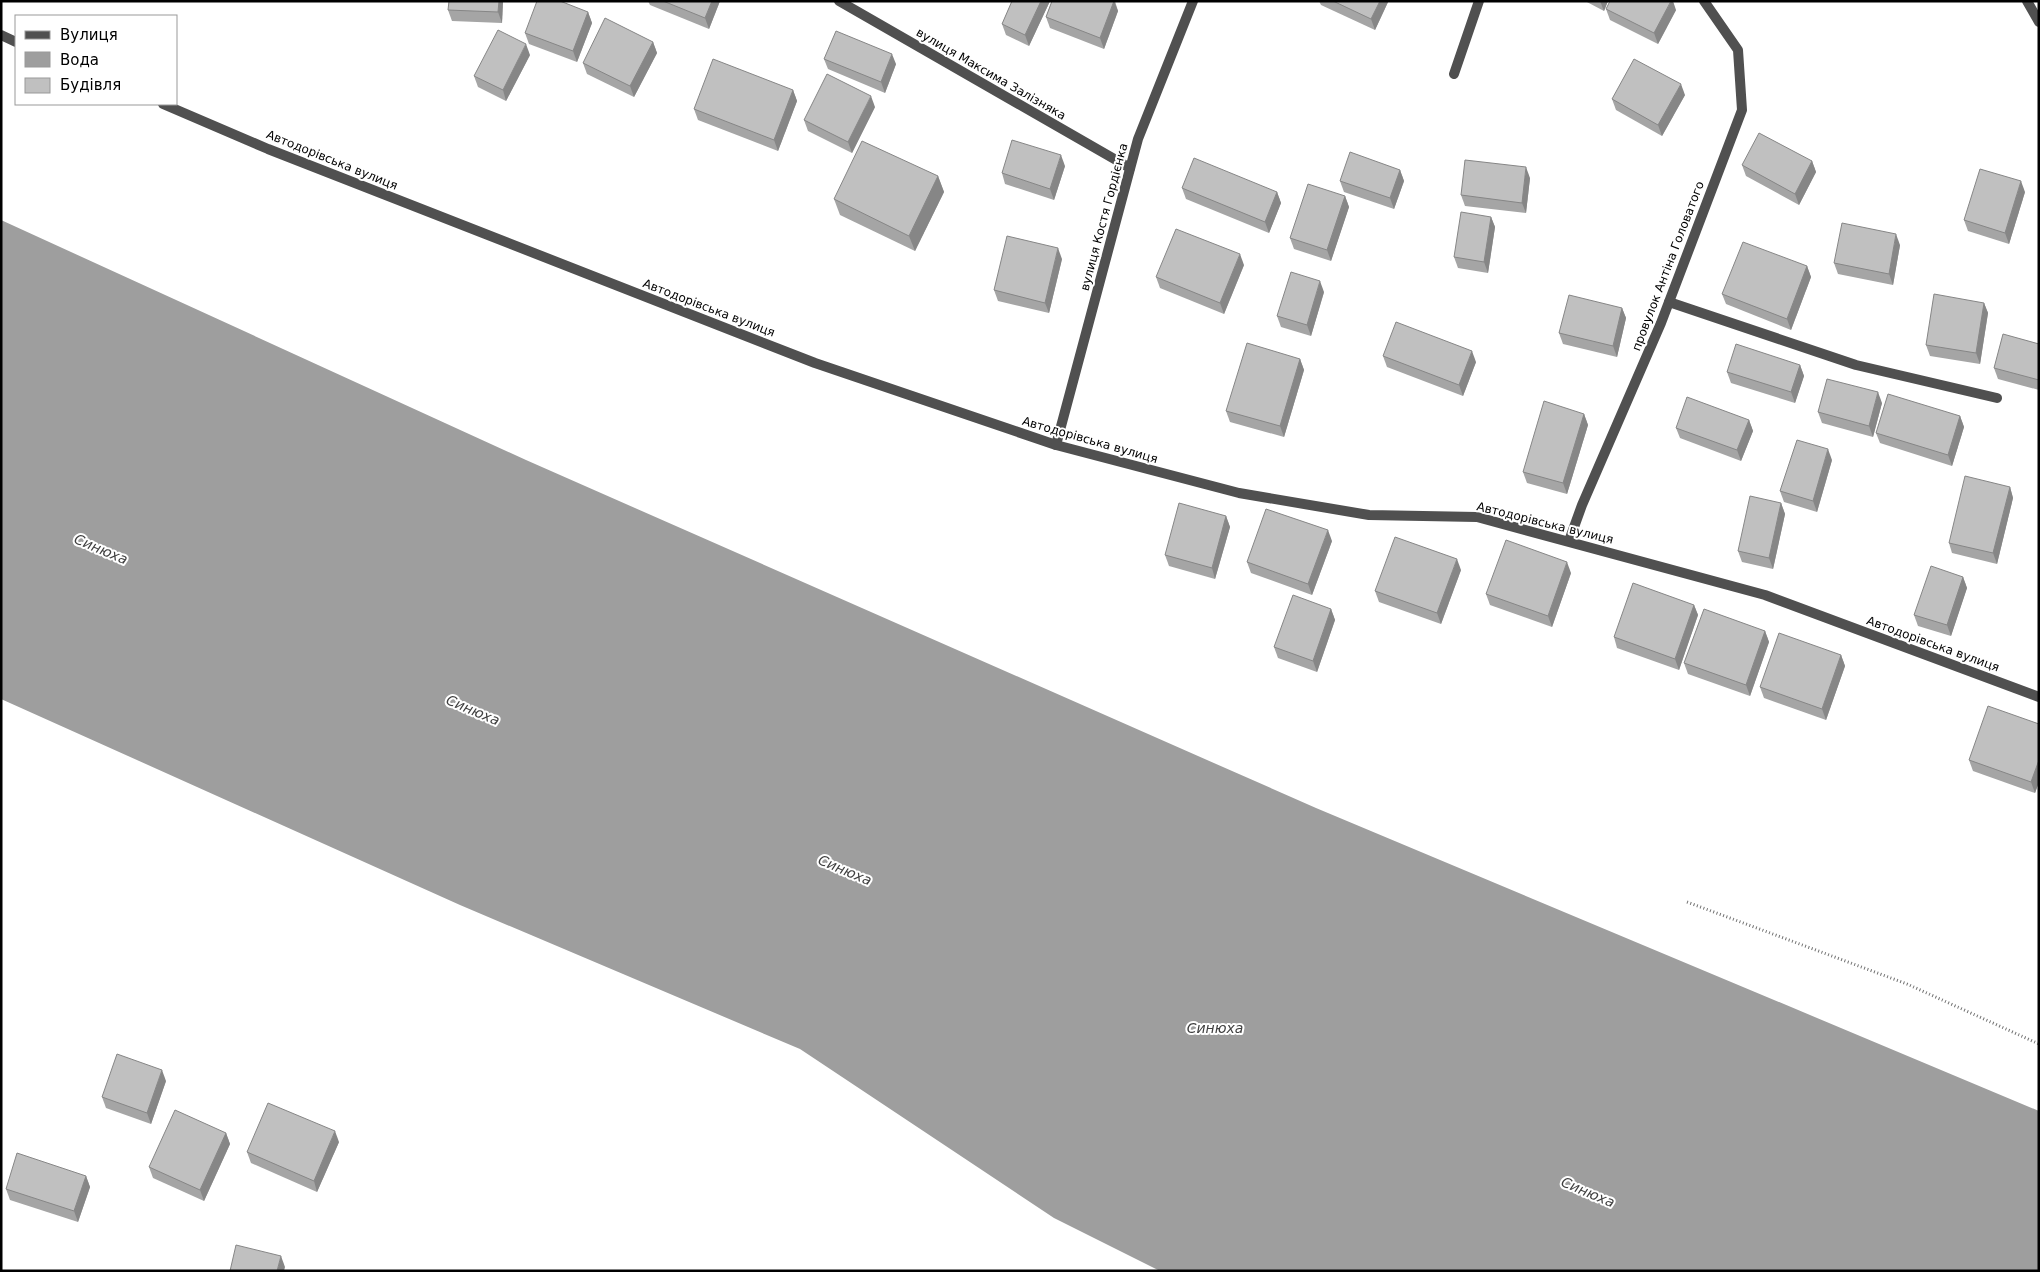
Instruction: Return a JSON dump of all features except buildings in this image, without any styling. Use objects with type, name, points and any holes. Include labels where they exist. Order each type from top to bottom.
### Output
[{"type":"street","name":"вулиця Максима Залізняка","points":[[839,1],[1130,168]]},
{"type":"street","name":"вулиця Костя Гордієнка","points":[[1056,445],[1138,139],[1193,1]]},
{"type":"street","points":[[1454,74],[1480,1]]},
{"type":"street","name":"провулок Антіна Головатого","points":[[1569,541],[1582,506],[1669,302],[1742,110],[1738,50],[1704,1]]},
{"type":"street","points":[[2027,1],[2039,22]]},
{"type":"street","points":[[1,35],[15,42]]},
{"type":"street","name":"Автодорівська вулиця","points":[[165,105],[268,149],[815,363],[1056,445],[1239,493],[1369,515],[1478,517],[1765,595],[2039,697]]},
{"type":"street","points":[[1669,302],[1856,365],[1997,398]]},
{"type":"path","points":[[1687,902],[1907,984],[2039,1044]]},
{"type":"water","name":"Синюха","points":[[1,220],[526,460],[1316,808],[2039,1111],[2039,1271],[1160,1271],[1054,1218],[800,1049],[460,905],[1,699]]}]
